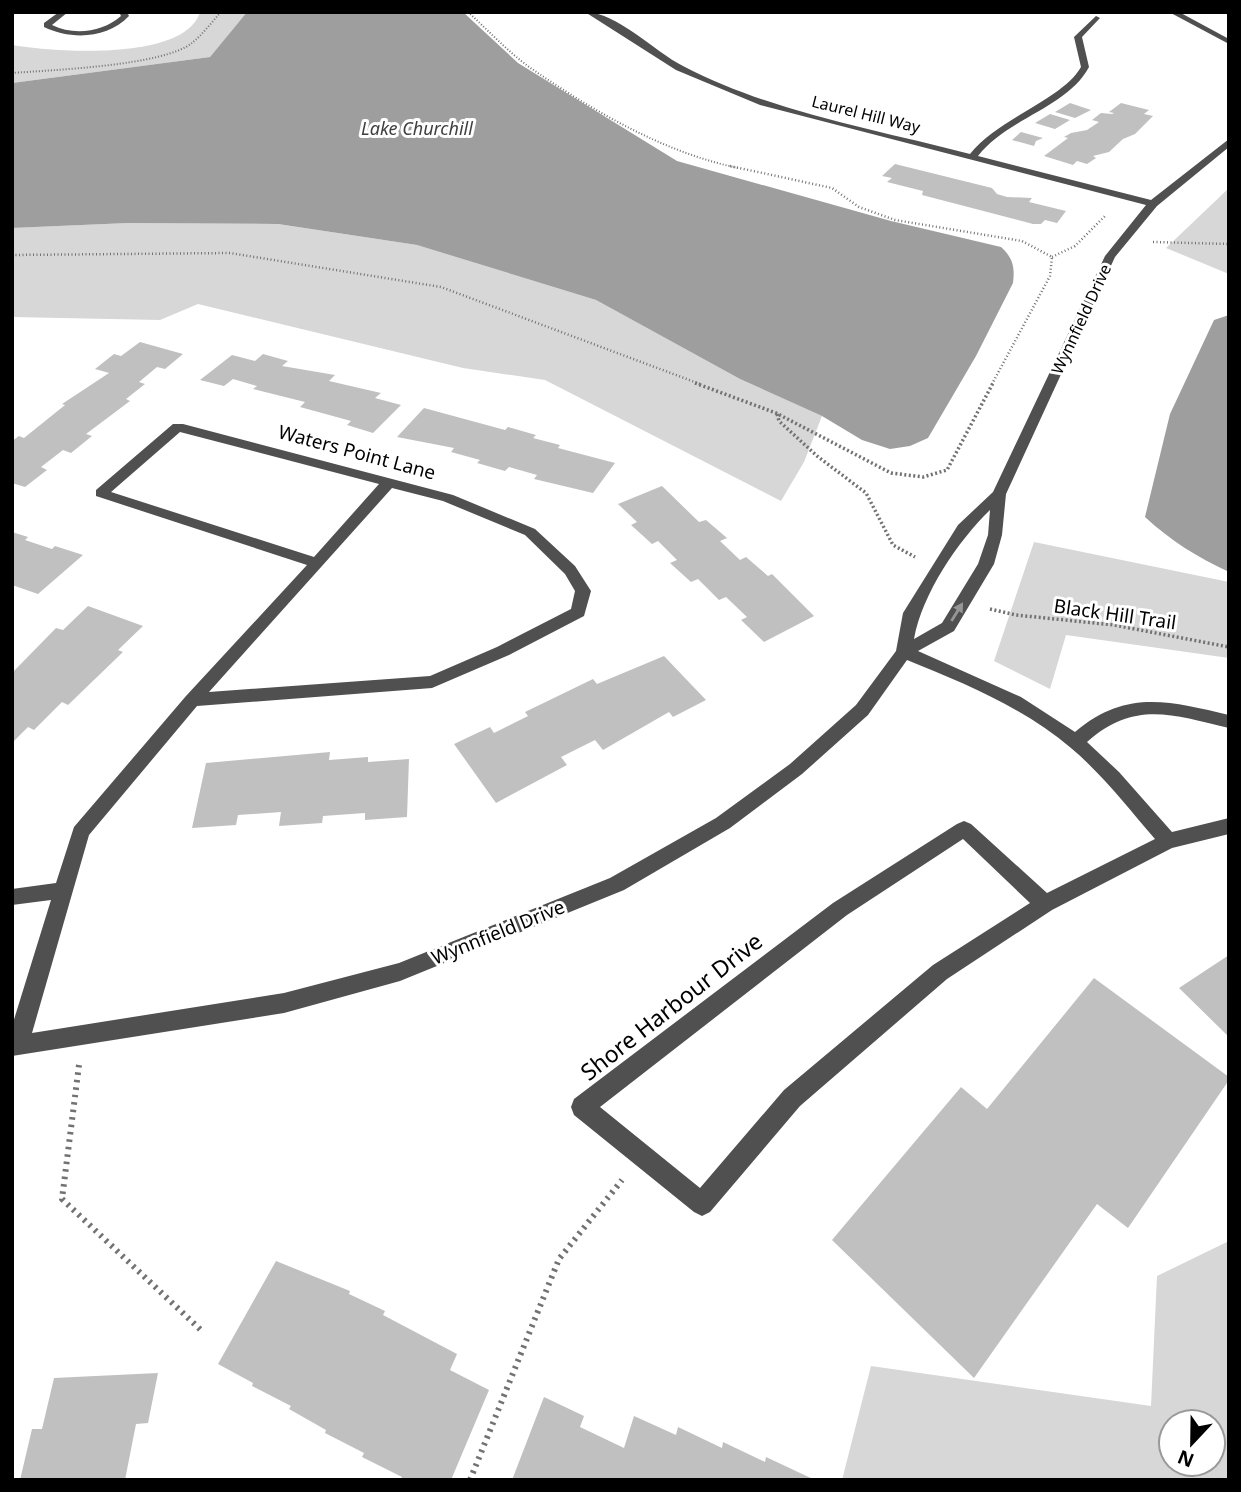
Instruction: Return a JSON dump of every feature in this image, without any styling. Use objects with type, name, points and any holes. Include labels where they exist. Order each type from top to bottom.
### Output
[{"type":"street","points":[[64,12],[47,25],[54,30],[69,32],[105,29],[119,23],[125,16],[123,12]]},
{"type":"street","name":"Laurel Hill Way","points":[[589,12],[627,33],[679,68],[763,103],[1153,204]]},
{"type":"street","points":[[1173,12],[1229,42]]},
{"type":"street","points":[[973,156],[985,141],[1006,125],[1077,82],[1084,67],[1078,37],[1096,18]]},
{"type":"street","name":"Wynnfield Drive","points":[[15,1046],[284,1003],[400,972],[617,884],[723,823],[796,769],[862,710],[904,652],[948,627],[986,564],[995,534],[999,494],[1110,256],[1153,204],[1228,143]]},
{"type":"street","name":"Waters Point Lane","points":[[192,700],[432,682],[503,651],[578,612],[583,591],[570,570],[530,532],[448,498],[178,427],[102,493],[317,563]]},
{"type":"street","points":[[15,1046],[81,832],[192,700],[389,482]]},
{"type":"street","name":"Wynnfield Drive","points":[[904,652],[911,613],[963,528],[999,494]]},
{"type":"street","points":[[904,652],[1010,699],[1076,742],[1168,841]]},
{"type":"street","points":[[1076,742],[1106,717],[1139,707],[1175,710],[1229,722]]},
{"type":"street","name":"Shore Harbour Drive","points":[[1045,904],[964,829],[840,909],[582,1107],[702,1205],[792,1098],[940,972],[1045,904],[1168,841],[1229,826]]},
{"type":"street","points":[[12,897],[64,890]]},
{"type":"path","points":[[12,73],[113,65],[177,51],[191,44],[221,12]]},
{"type":"path","points":[[468,12],[531,68],[655,143],[709,162],[832,188],[852,203],[893,219],[1020,241],[1037,246],[1052,257]]},
{"type":"path","points":[[1052,257],[1075,246],[1098,220],[1118,208],[1126,197]]},
{"type":"path","points":[[1123,241],[1229,244]]},
{"type":"path","points":[[12,255],[230,253],[400,278],[471,296],[613,355],[776,413],[891,473],[911,476],[936,475],[947,470],[954,460],[990,383],[1050,275],[1052,257]]},
{"type":"path","points":[[776,413],[779,421],[817,456],[866,493],[893,545],[905,553],[940,566]]},
{"type":"path","name":"Black Hill Trail","points":[[964,600],[997,611],[1114,625],[1229,647]]},
{"type":"path","points":[[82,1035],[62,1199],[203,1332]]},
{"type":"path","points":[[470,1480],[559,1259],[642,1155]]},
{"type":"shaded area","points":[[200,12],[247,12],[210,57],[12,83],[12,45],[86,51],[145,46],[170,39],[189,28]]},
{"type":"shaded area","points":[[1229,188],[1229,274],[1166,248]]},
{"type":"shaded area","points":[[128,223],[278,224],[417,245],[596,300],[740,379],[822,416],[804,462],[781,501],[545,380],[463,368],[198,304],[160,320],[12,317],[12,228]]},
{"type":"shaded area","points":[[1034,542],[1229,582],[1229,658],[1066,635],[1050,689],[994,661]]},
{"type":"shaded area","points":[[1229,1241],[1229,1480],[842,1480],[871,1366],[1151,1406],[1157,1276]]},
{"type":"water","name":"Lake Churchill","points":[[247,12],[463,12],[518,63],[677,161],[891,221],[1001,247],[1012,263],[1013,283],[976,356],[928,438],[910,446],[890,449],[862,440],[822,416],[740,379],[596,300],[417,245],[278,224],[128,223],[12,228],[12,83],[210,57]]},
{"type":"water","points":[[1229,315],[1229,572],[1185,548],[1145,517],[1170,414],[1214,320]]},
{"type":"building","points":[[1070,103],[1091,110],[1075,118],[1055,112]]},
{"type":"building","points":[[1121,103],[1149,110],[1144,114],[1153,116],[1135,134],[1123,139],[1109,152],[1093,156],[1096,158],[1087,164],[1077,161],[1073,165],[1044,156],[1068,138],[1064,137],[1087,130],[1099,122],[1092,120],[1101,113],[1114,113],[1109,112]]},
{"type":"building","points":[[1050,114],[1070,120],[1055,129],[1035,123]]},
{"type":"building","points":[[1021,132],[1043,138],[1036,141],[1034,146],[1012,140]]},
{"type":"building","points":[[895,164],[992,188],[997,194],[1007,197],[1032,198],[1029,202],[1066,211],[1057,223],[1045,220],[1041,224],[1033,224],[922,195],[923,191],[887,182],[892,178],[882,176]]},
{"type":"building","points":[[140,342],[183,354],[165,369],[157,367],[139,382],[145,384],[126,399],[130,401],[86,434],[92,436],[71,453],[63,450],[41,467],[47,470],[25,487],[12,483],[12,441],[19,436],[24,438],[65,405],[62,404],[109,373],[95,369],[114,354],[121,356]]},
{"type":"building","points":[[263,354],[288,361],[282,366],[335,375],[329,381],[381,393],[375,398],[401,405],[373,433],[347,425],[351,421],[300,407],[305,402],[253,389],[257,386],[233,379],[224,386],[200,380],[232,355],[255,361]]},
{"type":"building","points":[[424,408],[505,430],[508,427],[536,435],[533,438],[560,445],[558,448],[615,463],[593,493],[534,479],[537,475],[509,467],[505,471],[477,463],[480,460],[451,452],[454,448],[397,437]]},
{"type":"building","points":[[662,486],[699,522],[706,520],[727,538],[720,541],[740,560],[746,557],[768,576],[772,574],[814,616],[764,642],[741,620],[747,617],[726,597],[719,600],[698,579],[691,582],[670,563],[677,560],[658,541],[652,544],[631,525],[637,522],[618,504]]},
{"type":"building","points":[[12,532],[28,537],[25,540],[52,549],[55,546],[83,555],[38,594],[12,585]]},
{"type":"building","points":[[88,606],[143,626],[118,650],[123,652],[68,705],[62,702],[34,730],[28,727],[12,743],[12,673],[56,628],[63,630]]},
{"type":"building","points":[[664,656],[706,700],[673,717],[669,712],[603,750],[595,740],[561,757],[567,765],[496,803],[454,744],[490,727],[494,733],[528,716],[525,712],[593,679],[597,684]]},
{"type":"building","points":[[330,752],[329,760],[368,757],[368,762],[409,759],[407,817],[365,820],[365,813],[323,816],[322,823],[279,826],[281,812],[238,815],[236,825],[192,828],[206,763]]},
{"type":"building","points":[[1229,955],[1229,1037],[1179,988]]},
{"type":"building","points":[[1094,978],[1229,1077],[1229,1080],[1128,1228],[1097,1204],[974,1378],[832,1240],[961,1087],[987,1109]]},
{"type":"building","points":[[276,1261],[350,1291],[349,1294],[385,1311],[383,1315],[457,1354],[450,1370],[489,1390],[451,1480],[400,1480],[402,1477],[362,1457],[364,1453],[325,1433],[326,1430],[289,1409],[291,1406],[252,1386],[253,1383],[218,1364]]},
{"type":"building","points":[[158,1373],[148,1423],[136,1424],[125,1480],[20,1480],[32,1429],[42,1429],[54,1378]]},
{"type":"building","points":[[544,1397],[584,1416],[580,1427],[624,1448],[634,1416],[676,1435],[678,1427],[722,1448],[723,1442],[765,1462],[766,1457],[815,1480],[512,1480]]}]
